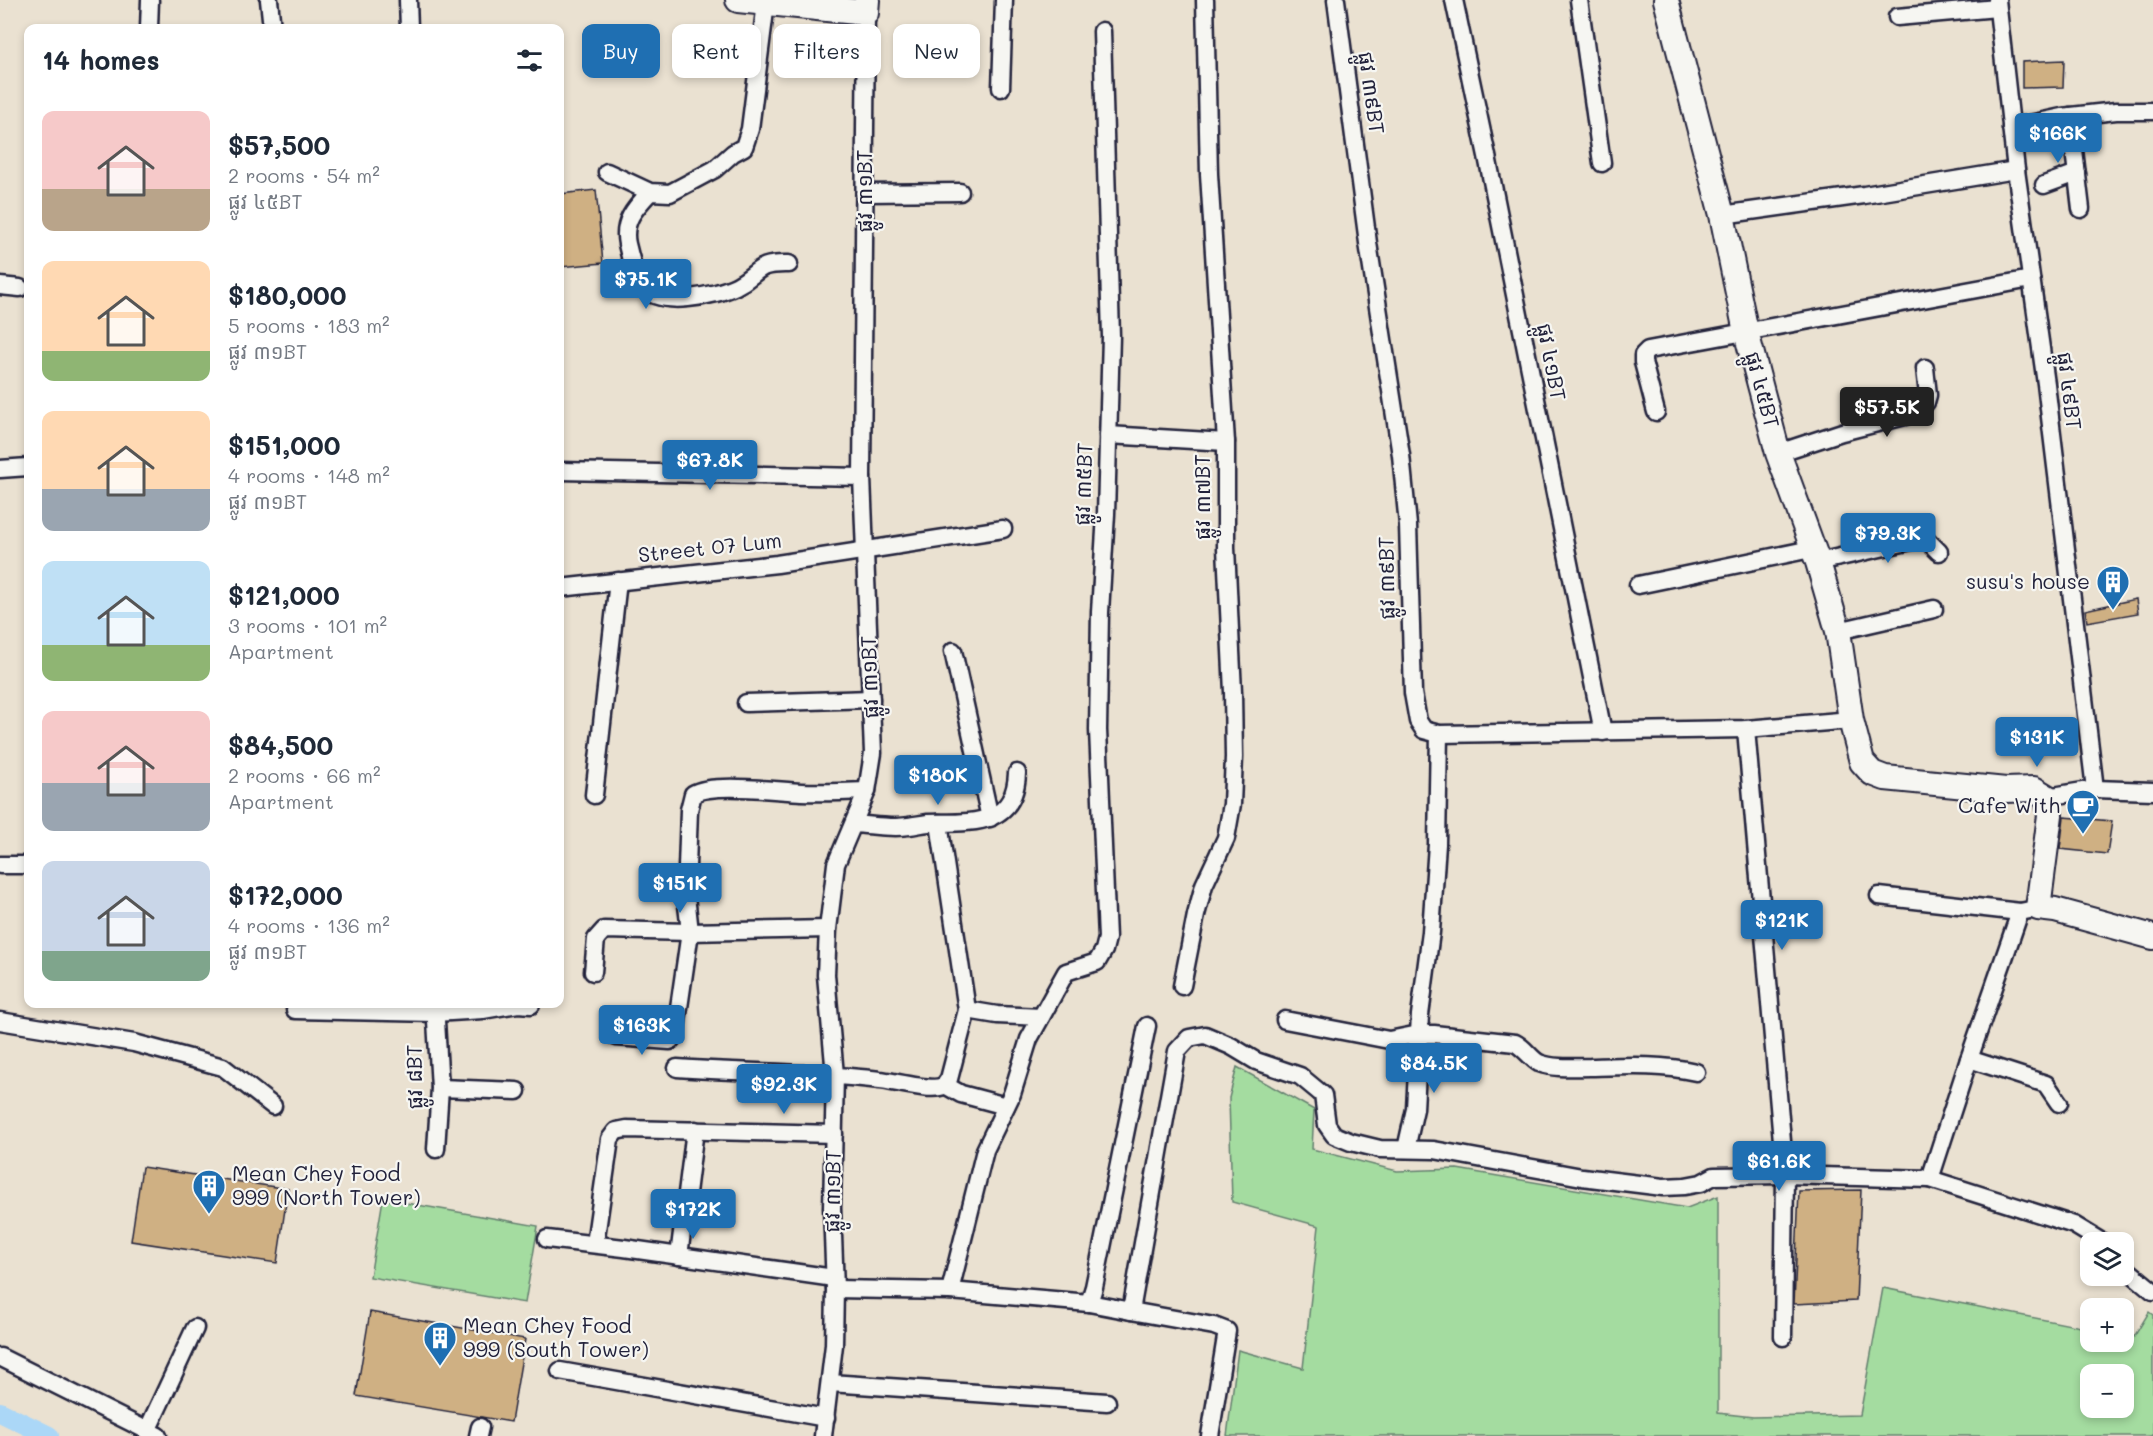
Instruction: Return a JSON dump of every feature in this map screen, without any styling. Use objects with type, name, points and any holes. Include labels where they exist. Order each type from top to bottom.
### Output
[{"type":"street","points":[[149,24],[150,0]]},
{"type":"street","points":[[269,0],[272,24]]},
{"type":"street","points":[[408,0],[409,24]]},
{"type":"street","points":[[738,0],[866,7]]},
{"type":"street","points":[[1001,87],[1004,0]]},
{"type":"street","name":"ផ្លូវ ៣៧BT","points":[[1182,986],[1201,895],[1226,838],[1232,804],[1233,692],[1226,548],[1226,442],[1209,174],[1205,0]]},
{"type":"street","name":"ផ្លូវ ៣៩BT","points":[[1336,0],[1368,243],[1401,455],[1408,525],[1413,693],[1418,721],[1424,730],[1439,734]]},
{"type":"street","name":"ផ្លូវ ៤១BT","points":[[1454,0],[1490,167],[1603,732]]},
{"type":"street","points":[[1579,0],[1602,163]]},
{"type":"street","name":"ផ្លូវ ៤៥BT","points":[[1666,0],[1722,215],[1746,332],[1778,453],[1838,632],[1851,720],[1862,762],[1872,773],[1885,778],[2006,790],[2034,789],[2047,797]]},
{"type":"street","points":[[607,172],[651,192],[670,193],[715,169],[733,153],[744,147],[750,129],[766,3]]},
{"type":"street","points":[[1897,17],[1997,4]]},
{"type":"street","name":"ផ្លូវ ៤៩BT","points":[[1997,4],[2095,789]]},
{"type":"street","name":"ផ្លូវ ៣១BT","points":[[823,1436],[834,1345],[835,1283],[832,1228],[835,1075],[826,975],[828,929],[836,864],[867,791],[873,753],[862,477],[866,7]]},
{"type":"street","name":"ផ្លូវ ៣៥BT","points":[[1041,1017],[1066,972],[1097,962],[1104,950],[1107,938],[1098,730],[1100,612],[1106,514],[1111,336],[1102,31]]},
{"type":"street","points":[[2011,128],[2070,116],[2116,111],[2153,111]]},
{"type":"street","points":[[2070,116],[2080,209]]},
{"type":"street","points":[[1722,215],[2016,170]]},
{"type":"street","points":[[2044,184],[2077,173]]},
{"type":"street","points":[[651,192],[627,219],[626,238],[630,260],[644,287],[657,297],[704,297],[737,285],[759,267],[774,263],[789,264]]},
{"type":"street","points":[[865,193],[960,192]]},
{"type":"street","points":[[1656,412],[1643,362],[1645,352],[1648,350],[2031,279]]},
{"type":"street","points":[[0,286],[20,288]]},
{"type":"street","points":[[1778,453],[1842,432],[1905,416],[1921,408],[1928,395],[1925,368]]},
{"type":"street","points":[[1108,435],[1226,442]]},
{"type":"street","points":[[0,469],[24,467]]},
{"type":"street","points":[[564,471],[862,477]]},
{"type":"street","name":"Street 07 Lum","points":[[564,588],[766,566],[1003,529]]},
{"type":"street","points":[[1638,585],[1924,538],[1939,552]]},
{"type":"street","points":[[594,795],[618,581]]},
{"type":"street","points":[[1838,632],[1934,609]]},
{"type":"street","points":[[953,651],[990,818]]},
{"type":"street","points":[[746,703],[871,699]]},
{"type":"street","points":[[1406,1149],[1415,1109],[1419,1034],[1431,932],[1437,844],[1439,734],[1746,729],[1851,720]]},
{"type":"street","points":[[1746,729],[1785,1175],[1783,1336]]},
{"type":"street","points":[[854,824],[898,827],[971,823],[990,818],[1008,806],[1016,787],[1017,773]]},
{"type":"street","points":[[616,1037],[670,1041],[675,1035],[690,932],[686,896],[689,810],[693,794],[714,789],[803,792],[867,791]]},
{"type":"street","points":[[1930,1179],[1969,1059],[2029,910],[2050,815],[2047,797],[2095,789],[2153,791]]},
{"type":"street","points":[[677,1068],[835,1075],[921,1087],[937,1088],[945,1085],[949,1079],[967,1010],[939,823]]},
{"type":"street","points":[[0,865],[24,865]]},
{"type":"street","points":[[1879,896],[2029,910],[2055,910],[2153,937]]},
{"type":"street","points":[[593,972],[596,939],[604,930],[690,932],[828,929]]},
{"type":"street","points":[[295,1010],[435,1008],[483,1010],[495,1008]]},
{"type":"street","name":"ផ្លូវ ៨BT","points":[[435,1008],[440,1088],[436,1149]]},
{"type":"street","points":[[950,1292],[985,1150],[1012,1094],[1029,1039],[1041,1017],[997,1015],[967,1010]]},
{"type":"street","points":[[1285,1020],[1389,1040],[1419,1034],[1515,1043],[1524,1047],[1538,1063],[1560,1067],[1657,1066],[1696,1072]]},
{"type":"street","points":[[0,1021],[134,1043],[223,1067],[273,1106]]},
{"type":"street","points":[[1089,1304],[1147,1026]]},
{"type":"street","points":[[1131,1311],[1177,1051],[1189,1038],[1205,1035],[1231,1046],[1256,1061],[1300,1076],[1323,1095],[1327,1125],[1334,1135],[1380,1149],[1434,1150],[1592,1179],[1663,1187],[1701,1183],[1714,1176],[1785,1175],[1930,1179],[2074,1225],[2086,1232]]},
{"type":"street","points":[[1969,1059],[2046,1084],[2059,1103]]},
{"type":"street","points":[[945,1085],[961,1094],[1006,1106]]},
{"type":"street","points":[[440,1088],[517,1091]]},
{"type":"street","points":[[595,1244],[610,1139],[616,1131],[626,1129],[834,1134]]},
{"type":"street","points":[[679,1256],[695,1130]]},
{"type":"street","points":[[547,1239],[679,1256],[835,1283],[1089,1304],[1214,1326],[1227,1330],[1210,1436]]},
{"type":"street","points":[[2134,1275],[2153,1291]]},
{"type":"street","points":[[0,1357],[152,1433],[195,1328]]},
{"type":"street","points":[[560,1371],[826,1418]]},
{"type":"street","points":[[830,1383],[1107,1402]]},
{"type":"green space","points":[[1237,1067],[1314,1110],[1312,1149],[1397,1171],[1457,1169],[1687,1208],[1718,1196],[1718,1413],[1753,1417],[1860,1415],[1883,1288],[2080,1327],[2080,1352],[2134,1352],[2134,1337],[2149,1312],[2153,1315],[2153,1436],[1227,1436],[1238,1350],[1303,1368],[1319,1226],[1232,1202],[1229,1098]]},
{"type":"green space","points":[[383,1199],[538,1226],[525,1303],[370,1277]]},
{"type":"building","points":[[2064,60],[2063,87],[2022,88],[2022,62]]},
{"type":"building","points":[[596,190],[603,263],[564,267],[564,194]]},
{"type":"building","name":"susu's house","points":[[2136,599],[2138,613],[2087,622],[2085,610]]},
{"type":"building","name":"Cafe With","points":[[2064,817],[2112,821],[2107,854],[2060,849]]},
{"type":"building","name":"Mean Chey Food 999 (North Tower)","points":[[142,1167],[288,1189],[277,1263],[131,1241]]},
{"type":"building","points":[[1861,1190],[1856,1301],[1794,1304],[1799,1191]]},
{"type":"building","name":"Mean Chey Food 999 (South Tower)","points":[[370,1312],[525,1339],[511,1422],[356,1396]]},
{"type":"waterway","points":[[0,1412],[49,1436]]},
{"type":"place","name":"susu's house","points":[[2113,611]]},
{"type":"place","name":"Cafe With","points":[[2083,835]]},
{"type":"place","name":"Mean Chey Food 999 (North Tower)","points":[[209,1215]]},
{"type":"place","name":"Mean Chey Food 999 (South Tower)","points":[[440,1367]]}]
